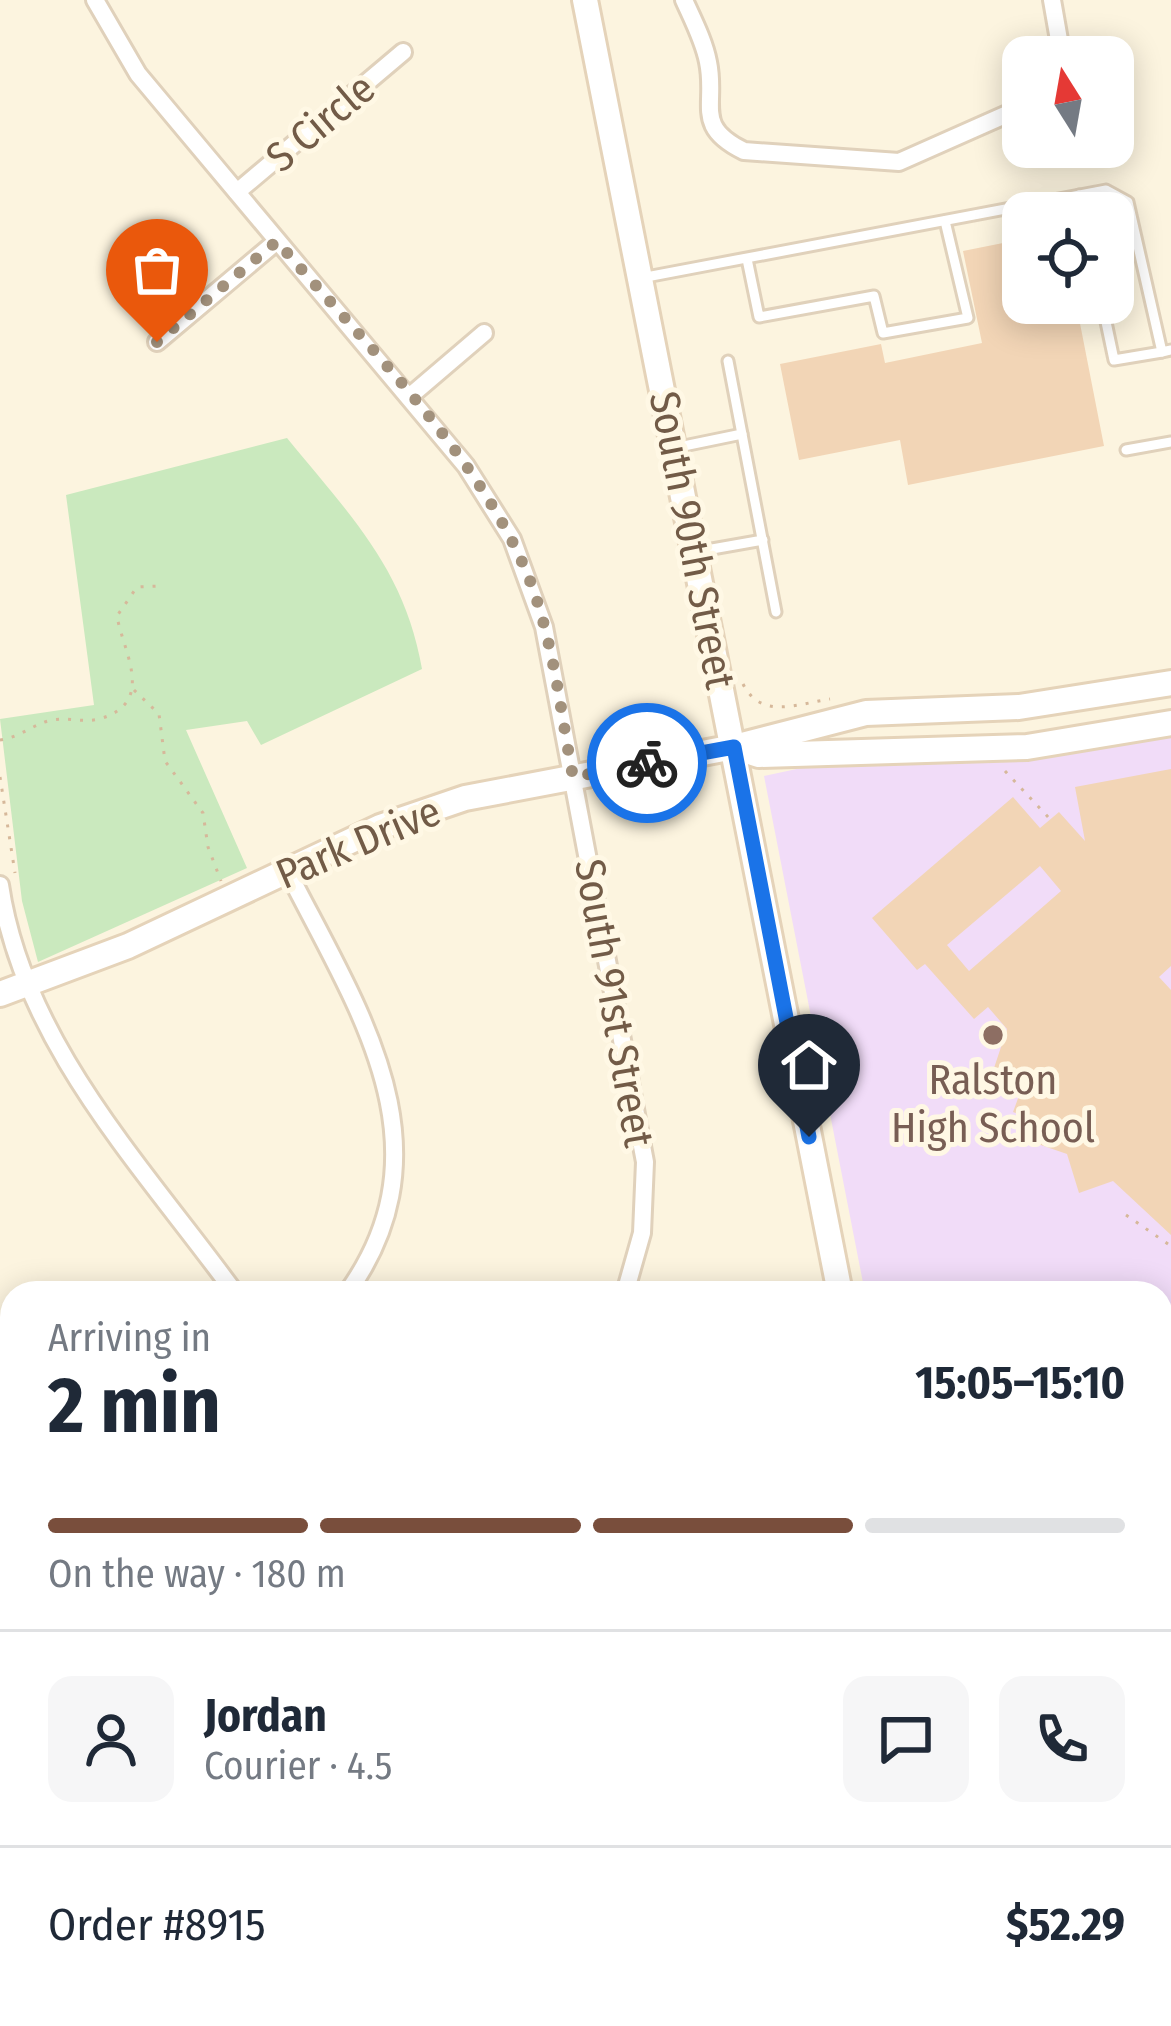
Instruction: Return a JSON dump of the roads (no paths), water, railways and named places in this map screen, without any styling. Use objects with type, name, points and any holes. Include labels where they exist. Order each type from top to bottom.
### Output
[{"type":"street","name":"South 91st Street","points":[[95,0],[138,74],[490,500],[529,576],[573,777],[645,1162],[642,1233],[628,1281]]},
{"type":"street","name":"South 90th Street","points":[[585,0],[838,1281]]},
{"type":"street","points":[[683,0],[710,66],[707,107],[713,126],[724,141],[744,151],[898,162],[1002,116]]},
{"type":"street","points":[[1052,0],[1058,36]]},
{"type":"street","name":"S Circle","points":[[237,192],[403,52]]},
{"type":"street","name":"S Circle","points":[[157,342],[277,241]]},
{"type":"street","points":[[409,397],[484,333]]},
{"type":"street","name":"Park Drive","points":[[0,994],[422,810],[734,747],[866,712],[1019,707],[1171,683]]},
{"type":"street","name":"Park Drive","points":[[734,747],[765,755],[1027,746],[1171,723]]},
{"type":"street","points":[[287,870],[383,1072],[394,1112],[397,1155],[388,1215],[353,1281]]},
{"type":"street","points":[[8,884],[27,986],[65,1059],[226,1281]]},
{"type":"lane","points":[[640,278],[1002,209]]},
{"type":"lane","points":[[747,259],[758,316],[874,296],[883,333],[968,318],[946,220]]},
{"type":"lane","points":[[1106,324],[1114,360],[1167,351],[1134,225]]},
{"type":"lane","points":[[728,361],[776,612]]},
{"type":"lane","points":[[674,448],[742,434]]},
{"type":"lane","points":[[1126,450],[1171,442]]},
{"type":"lane","points":[[695,552],[763,540]]},
{"type":"place","name":"Ralston High School","points":[[993,1035]]}]
